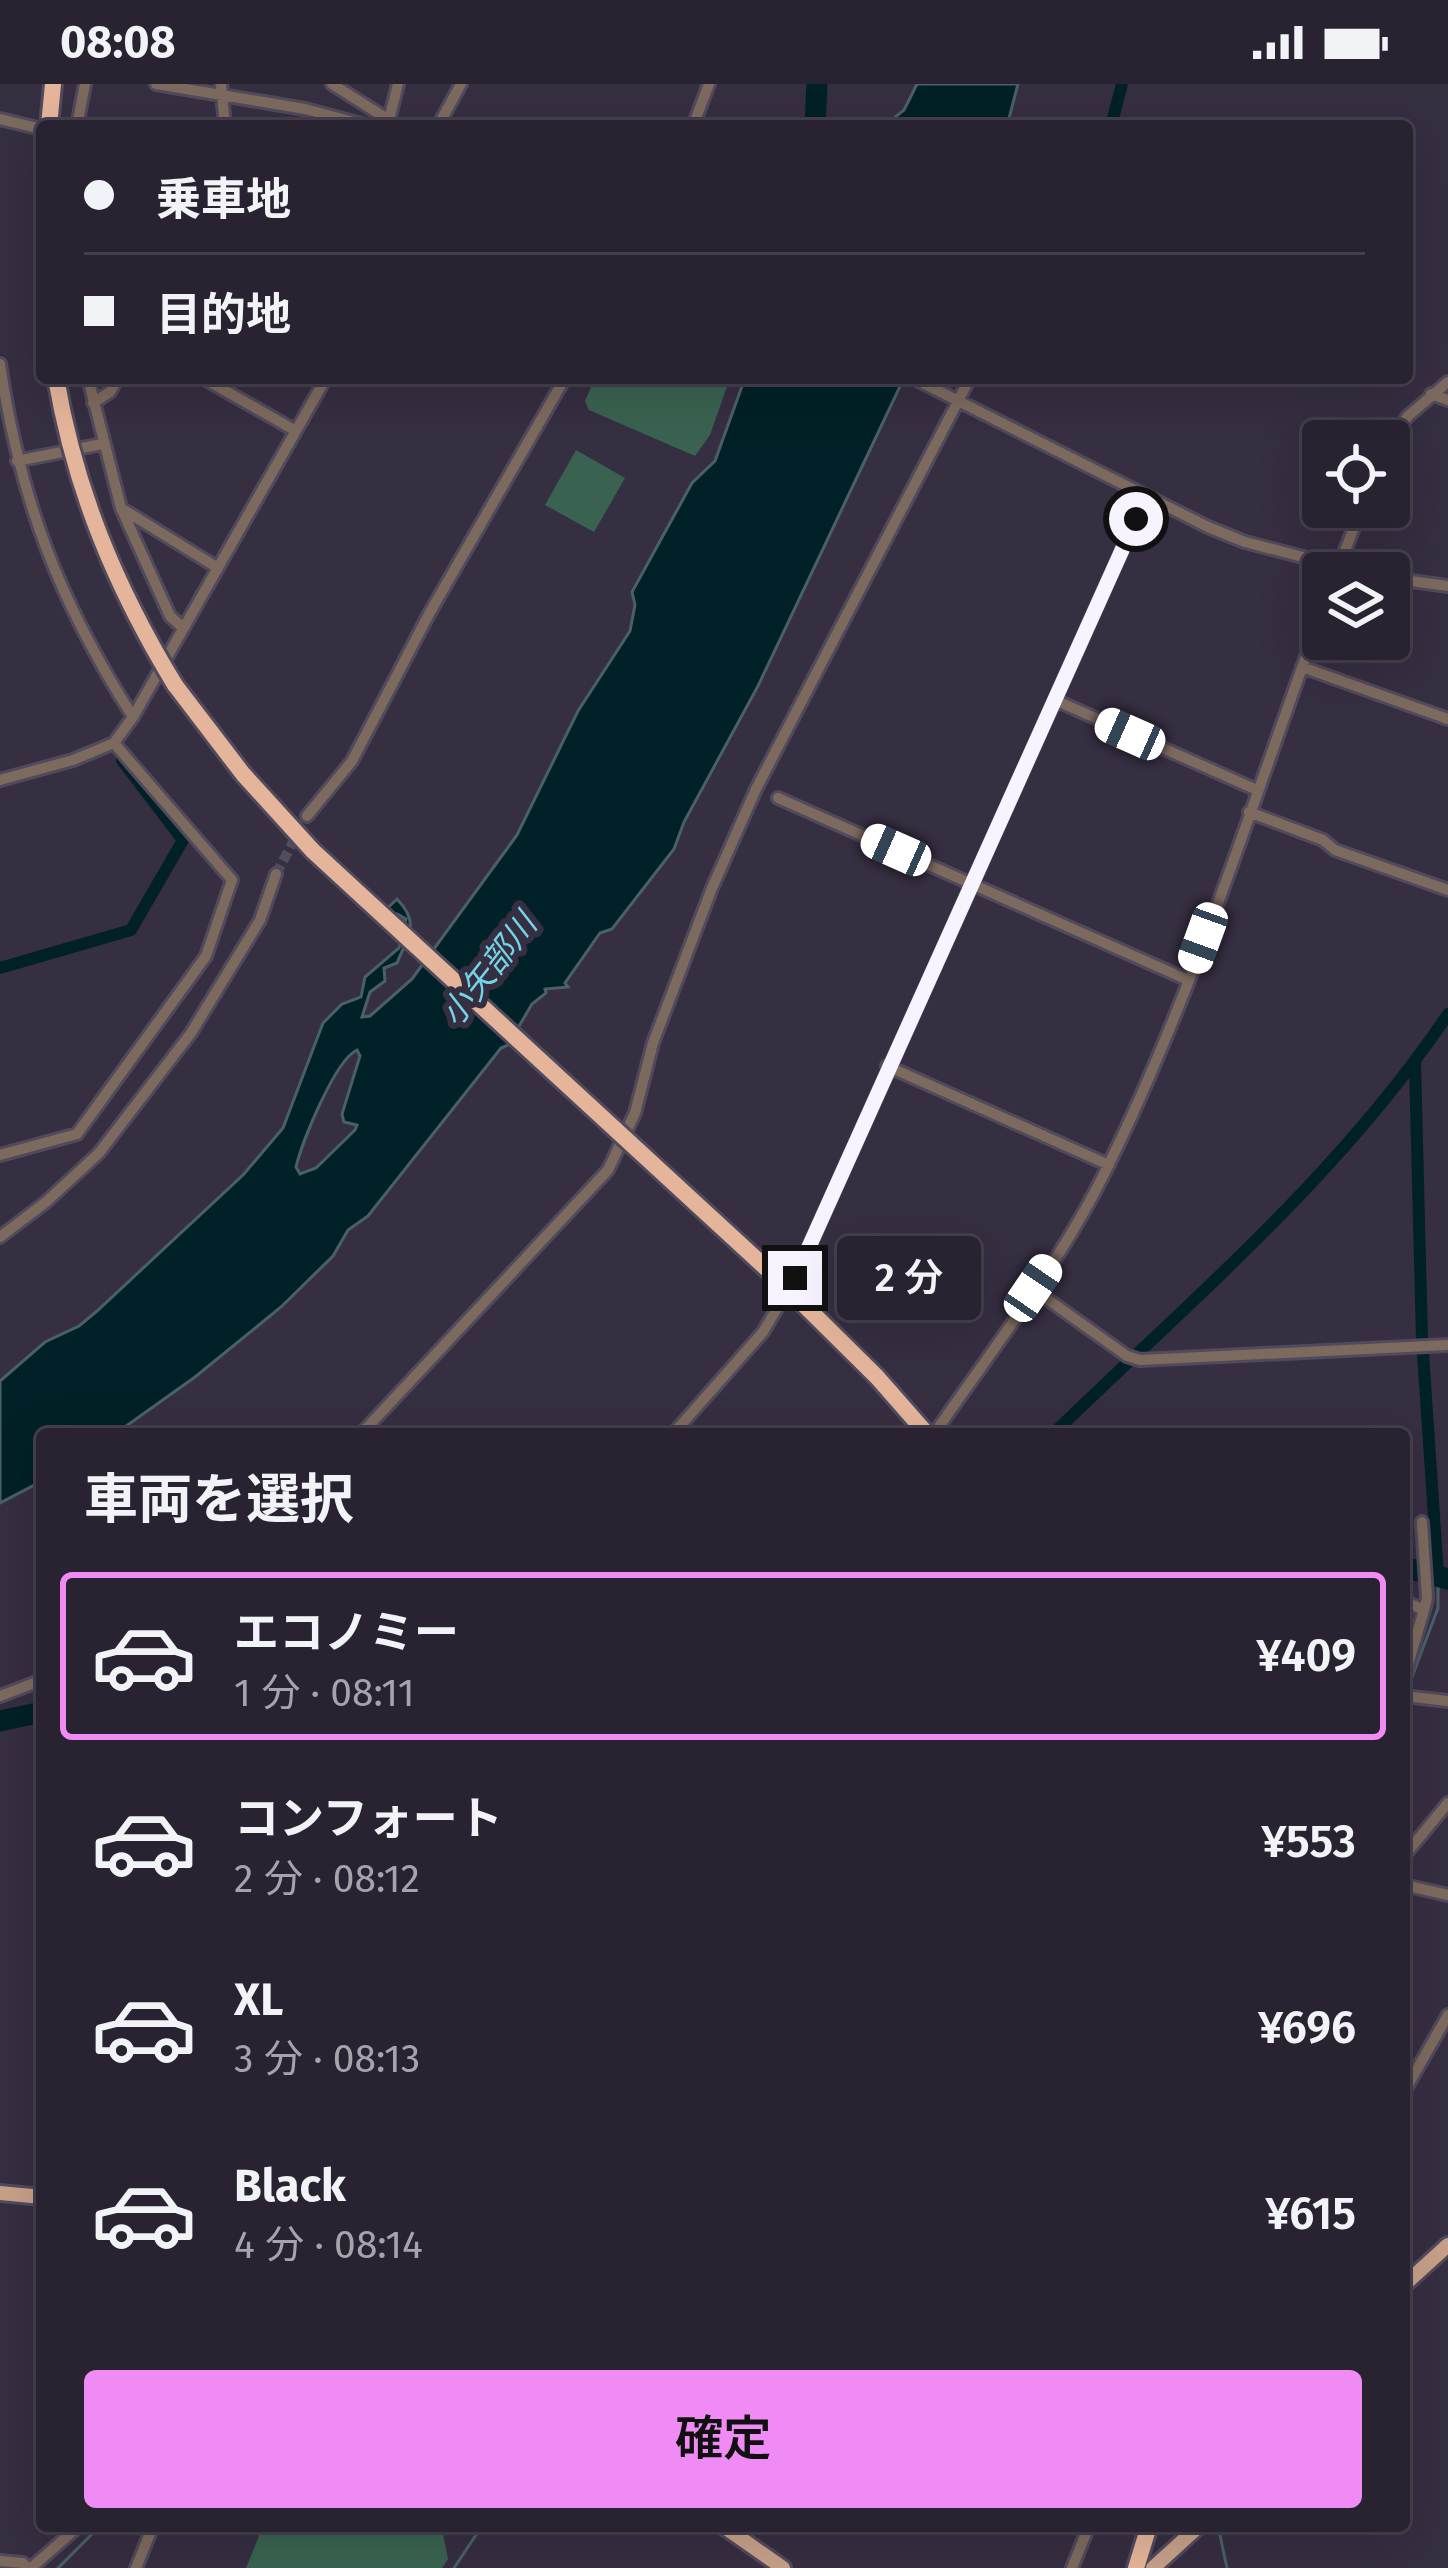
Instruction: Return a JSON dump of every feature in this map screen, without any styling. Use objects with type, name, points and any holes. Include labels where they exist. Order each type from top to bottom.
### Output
[{"type":"highway","points":[[46,120],[53,84]]},
{"type":"highway","points":[[57,384],[72,455],[103,550],[146,637],[243,775],[313,851],[796,1296],[924,1428]]},
{"type":"highway","points":[[1136,2568],[1147,2532]]},
{"type":"main road","points":[[0,2193],[36,2196]]},
{"type":"main road","points":[[1410,2276],[1448,2245]]},
{"type":"main road","points":[[731,2532],[783,2568]]},
{"type":"main road","points":[[1153,2568],[1192,2532]]},
{"type":"street","points":[[78,120],[85,84]]},
{"type":"street","points":[[156,84],[222,90],[346,120]]},
{"type":"street","points":[[332,84],[384,120]]},
{"type":"street","points":[[389,120],[398,84]]},
{"type":"street","points":[[441,120],[461,84]]},
{"type":"street","points":[[694,120],[709,84]]},
{"type":"street","points":[[222,90],[224,120]]},
{"type":"street","points":[[0,119],[36,125]]},
{"type":"street","points":[[0,364],[5,435],[46,558],[83,634],[133,717]]},
{"type":"street","points":[[1408,420],[1430,394],[1448,382]]},
{"type":"street","points":[[89,384],[121,508],[170,616],[183,628]]},
{"type":"street","points":[[93,403],[115,384]]},
{"type":"street","points":[[214,384],[296,430]]},
{"type":"street","points":[[0,780],[114,743],[323,384]]},
{"type":"street","points":[[307,816],[352,761],[404,660],[562,384]]},
{"type":"street","points":[[924,384],[1208,527],[1302,559]]},
{"type":"street","points":[[367,1428],[608,1170],[635,1113],[653,1043],[712,888],[756,789],[966,384]]},
{"type":"street","points":[[1430,394],[1448,400]]},
{"type":"street","points":[[16,461],[102,444]]},
{"type":"street","points":[[121,508],[218,568]]},
{"type":"street","points":[[678,1428],[764,1331],[795,1278],[1136,519]]},
{"type":"street","points":[[1410,581],[1448,586]]},
{"type":"street","points":[[934,1428],[1074,1228],[1109,1165],[1188,980],[1305,660]]},
{"type":"street","points":[[1302,667],[1448,719]]},
{"type":"street","points":[[1055,700],[1257,790]]},
{"type":"street","points":[[0,1155],[77,1134],[206,956],[232,880],[114,743]]},
{"type":"street","points":[[778,798],[1188,980]]},
{"type":"street","points":[[1249,812],[1323,840],[1335,850],[1448,890]]},
{"type":"street","points":[[0,1237],[99,1154],[126,1119],[191,1033],[260,920],[276,874]]},
{"type":"street","points":[[887,1066],[1109,1165]]},
{"type":"street","points":[[1033,1288],[1127,1356],[1140,1360],[1448,1345]]},
{"type":"street","points":[[1410,1658],[1427,1581],[1422,1522]]},
{"type":"street","points":[[1410,1604],[1424,1610]]},
{"type":"street","points":[[0,1696],[36,1681]]},
{"type":"street","points":[[1410,1696],[1448,1701]]},
{"type":"street","points":[[1410,1849],[1448,1803]]},
{"type":"street","points":[[1410,1886],[1448,1895]]},
{"type":"street","points":[[1410,2082],[1448,2015]]},
{"type":"street","points":[[0,2561],[29,2568],[72,2532]]},
{"type":"street","points":[[136,2568],[151,2532]]},
{"type":"street","points":[[1072,2568],[1087,2532]]},
{"type":"shaded area","points":[[592,384],[728,384],[710,435],[695,456],[589,410],[585,401]]},
{"type":"shaded area","points":[[576,450],[625,478],[594,532],[545,505]]},
{"type":"shaded area","points":[[261,2532],[441,2532],[448,2559],[442,2568],[246,2568]]},
{"type":"water","points":[[917,84],[1018,84],[1009,120],[892,120],[904,110]]},
{"type":"water","name":"小矢部川","points":[[743,384],[901,384],[758,686],[674,849],[612,929],[600,933],[565,983],[568,987],[545,989],[508,1045],[368,1216],[348,1230],[333,1256],[281,1307],[123,1428],[36,1428],[36,1484],[0,1503],[0,1381],[45,1342],[79,1326],[97,1311],[243,1175],[283,1128],[323,1023],[342,1004],[361,997],[365,977],[399,948],[406,919],[397,914],[379,923],[376,919],[397,899],[408,915],[408,936],[397,963],[384,968],[385,981],[370,992],[362,1017],[370,1016],[412,979],[517,835],[578,711],[630,631],[635,605],[632,592],[692,483],[715,461]],"holes":[[[357,1050],[360,1056],[342,1114],[344,1122],[357,1125],[355,1130],[316,1168],[300,1174],[296,1167],[312,1122],[339,1069]]]},
{"type":"waterway","points":[[815,120],[817,84]]},
{"type":"waterway","points":[[1113,120],[1122,84]]},
{"type":"waterway","points":[[0,968],[131,930],[183,840],[122,760]]},
{"type":"waterway","points":[[1059,1428],[1312,1182],[1406,1073],[1448,1014]]},
{"type":"waterway","points":[[1415,1064],[1422,1339],[1438,1575]]},
{"type":"waterway","points":[[1410,1569],[1448,1579]]},
{"type":"waterway","points":[[1410,1682],[1438,1608],[1438,1575]]},
{"type":"waterway","points":[[0,1721],[36,1713]]},
{"type":"waterway","points":[[58,2568],[94,2532]]},
{"type":"waterway","points":[[454,2568],[478,2532]]},
{"type":"waterway","points":[[1219,2532],[1227,2568]]},
{"type":"tunnel","points":[[276,874],[307,816]]},
{"type":"route","points":[[795,1278],[1136,519]]}]
